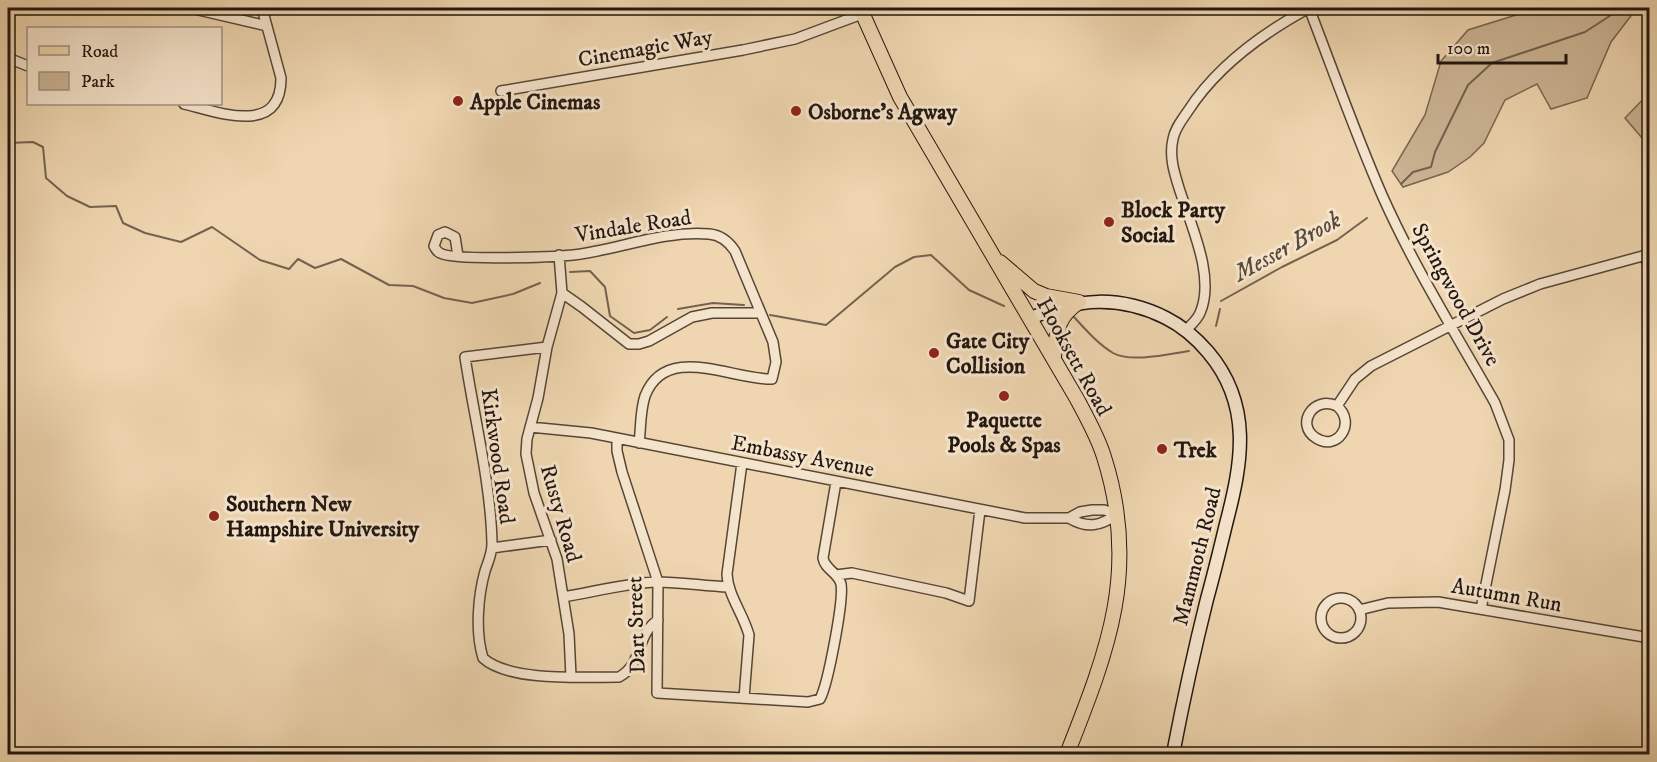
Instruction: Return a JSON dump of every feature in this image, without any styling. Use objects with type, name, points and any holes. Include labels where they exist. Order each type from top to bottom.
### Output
[{"type":"main road","name":"Hooksett Road","points":[[861,11],[900,97],[1054,357],[1098,440],[1113,489],[1118,514],[1119,571],[1114,613],[1098,669],[1067,754]]},
{"type":"main road","points":[[994,258],[1034,291],[1046,296],[1078,302]]},
{"type":"main road","name":"Mammoth Road","points":[[1031,318],[1078,302],[1107,302],[1135,306],[1162,316],[1186,330],[1214,359],[1230,387],[1239,418],[1241,452],[1173,754]]},
{"type":"main road","points":[[1054,357],[1060,320],[1078,302]]},
{"type":"street","points":[[190,8],[267,26]]},
{"type":"street","points":[[189,105],[244,117],[254,117],[264,113],[272,106],[281,87],[281,78],[262,8]]},
{"type":"street","points":[[1186,330],[1201,312],[1205,281],[1202,261],[1171,156],[1176,129],[1192,104],[1218,74],[1248,47],[1280,24],[1309,8]]},
{"type":"street","name":"Springwood Drive","points":[[1309,8],[1359,141],[1383,196],[1418,268],[1496,403],[1509,440],[1505,490],[1481,609]]},
{"type":"street","name":"Cinemagic Way","points":[[501,91],[795,39],[861,11]]},
{"type":"street","points":[[8,58],[27,66]]},
{"type":"street","name":"Vindale Road","points":[[458,256],[475,258],[574,255],[642,241],[692,234],[712,234],[730,243],[773,342],[776,371],[772,379],[759,379],[691,366],[671,369],[655,380],[645,398],[639,443]]},
{"type":"street","name":"Rusty Road","points":[[559,255],[561,293],[527,439],[528,464],[534,493],[557,559],[569,634],[571,676]]},
{"type":"street","points":[[1337,406],[1355,380],[1371,366],[1540,284],[1647,255],[1650,271]]},
{"type":"street","points":[[561,293],[629,344],[639,345],[649,341],[692,317],[712,313],[760,313]]},
{"type":"street","name":"Kirkwood Road","points":[[547,347],[465,357],[491,516],[492,548],[485,571],[480,609],[480,638],[483,658],[500,668],[519,673],[571,676]]},
{"type":"street","points":[[1326,403],[1337,406],[1346,418],[1343,433],[1330,441],[1315,438],[1307,424],[1312,410],[1326,403]]},
{"type":"street","name":"Embassy Avenue","points":[[530,427],[564,429],[981,510],[1041,519],[1069,518],[1080,512],[1092,510],[1104,510],[1118,514]]},
{"type":"street","name":"Dart Street","points":[[617,439],[616,452],[658,582],[657,693],[744,698]]},
{"type":"street","points":[[742,463],[727,574],[728,587],[748,635],[744,698],[808,702],[820,699],[826,682],[841,587],[836,575],[826,567],[823,558],[836,482]]},
{"type":"street","points":[[836,575],[852,573],[946,593],[969,601],[981,510]]},
{"type":"street","name":"Embassy Avenue","points":[[1069,518],[1080,524],[1090,525],[1105,523],[1118,514]]},
{"type":"street","points":[[492,548],[551,540]]},
{"type":"street","points":[[563,597],[630,584],[658,582],[728,587]]},
{"type":"street","points":[[1333,600],[1350,601],[1359,610],[1360,622],[1357,630],[1351,636],[1334,637],[1324,629],[1321,621],[1322,613],[1326,605],[1333,600]]},
{"type":"street","name":"Autumn Run","points":[[1359,610],[1388,603],[1419,601],[1450,603],[1650,638]]},
{"type":"street","points":[[571,676],[619,677],[628,672],[648,629],[658,620]]},
{"type":"green space","points":[[1528,8],[1637,8],[1611,42],[1587,98],[1551,109],[1537,84],[1505,100],[1484,143],[1470,157],[1448,172],[1403,187],[1392,171],[1425,115],[1441,61],[1468,30],[1519,14]]},
{"type":"green space","points":[[1649,93],[1649,137],[1642,138],[1625,118]]},
{"type":"waterway","name":"Messer Brook","points":[[1401,184],[1413,172],[1431,167],[1435,152],[1468,85],[1492,63],[1585,32],[1622,8]]},
{"type":"waterway","name":"Messer Brook","points":[[8,143],[33,142],[43,147],[46,178],[67,196],[90,207],[116,206],[123,223],[145,233],[181,242],[212,227],[260,260],[289,269],[298,259],[315,268],[341,259],[389,285],[413,286],[444,298],[472,303],[513,294],[540,283]]},
{"type":"waterway","name":"Messer Brook","points":[[1221,301],[1337,240],[1367,218]]},
{"type":"waterway","name":"Messer Brook","points":[[770,315],[826,325],[895,267],[914,257],[931,255],[969,290],[1004,306]]},
{"type":"waterway","name":"Messer Brook","points":[[570,272],[590,271],[605,287],[610,316],[634,333],[650,330],[667,317]]},
{"type":"waterway","name":"Messer Brook","points":[[678,309],[713,303],[744,305]]},
{"type":"waterway","name":"Messer Brook","points":[[1216,326],[1220,309]]},
{"type":"waterway","name":"Messer Brook","points":[[1074,317],[1102,345],[1121,356],[1150,357],[1189,351]]},
{"type":"place","name":"Apple Cinemas","points":[[458,101]]},
{"type":"place","name":"Osborne's Agway","points":[[796,111]]},
{"type":"place","name":"Block Party Social","points":[[1109,222]]},
{"type":"place","name":"Gate City Collision","points":[[934,353]]},
{"type":"place","name":"Paquette Pools & Spas","points":[[1004,396]]},
{"type":"place","name":"Trek","points":[[1162,449]]},
{"type":"place","name":"Southern New Hampshire University","points":[[214,516]]}]
